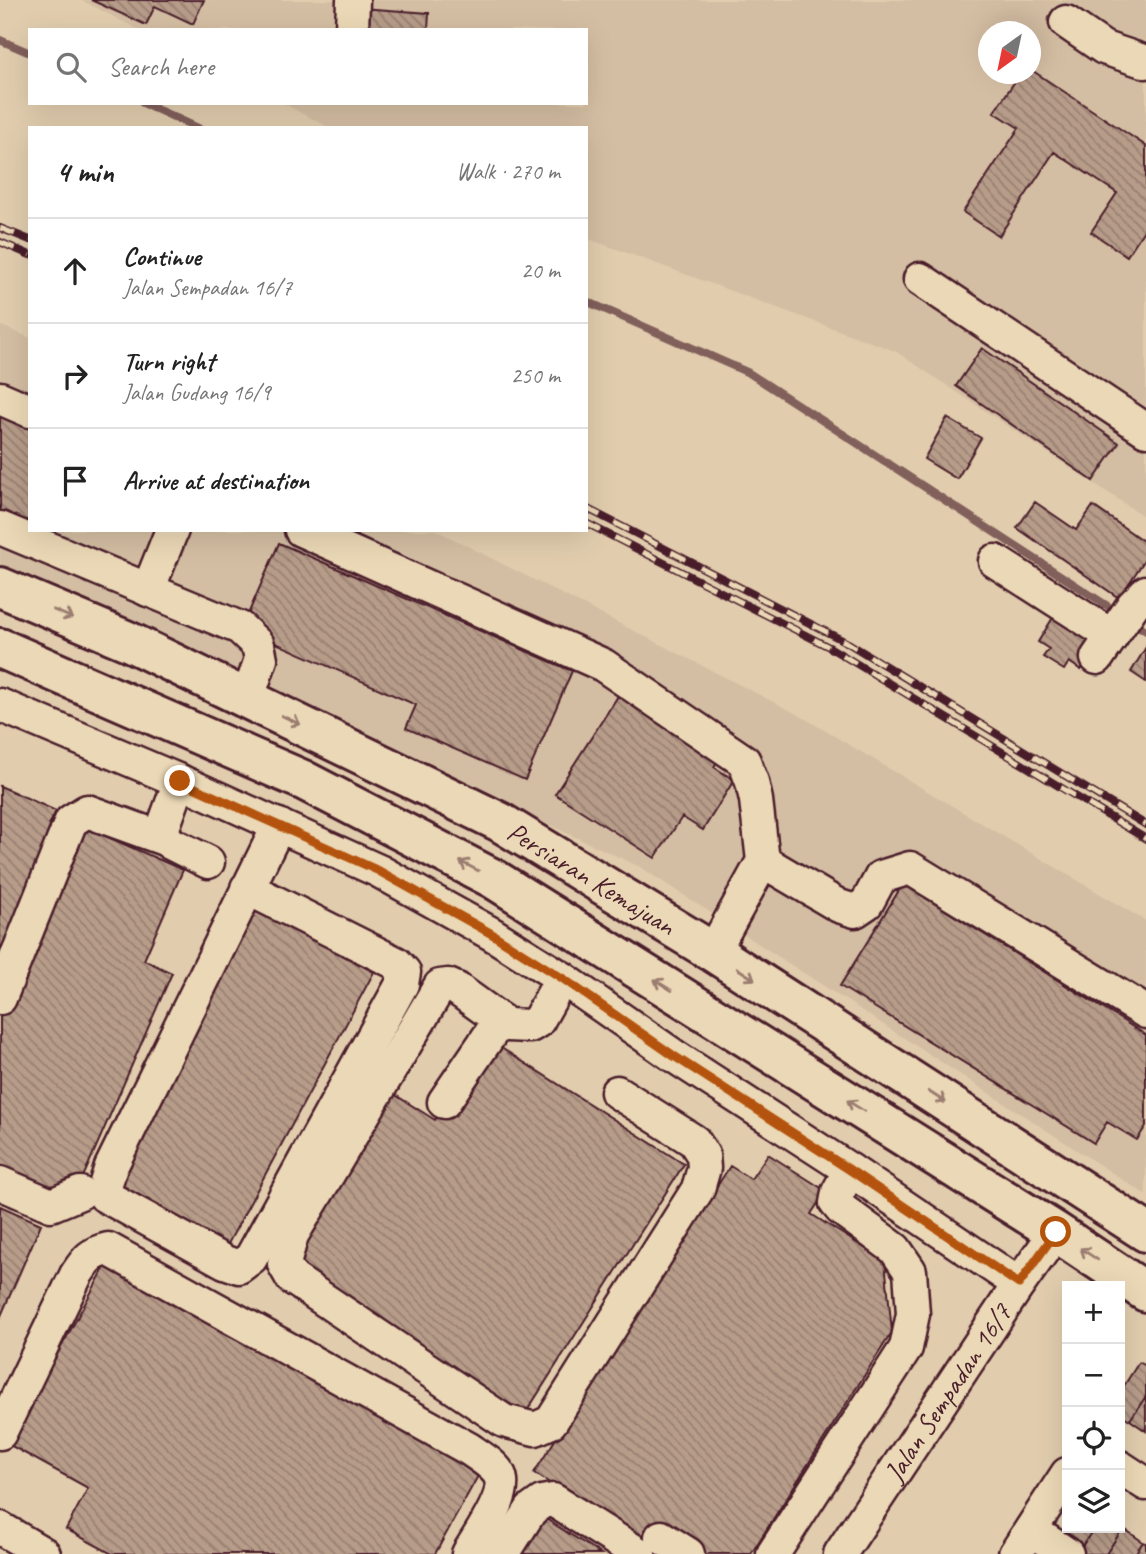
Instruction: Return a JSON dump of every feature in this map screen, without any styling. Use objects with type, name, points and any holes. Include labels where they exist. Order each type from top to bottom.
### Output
[{"type":"main road","name":"Persiaran Kemajuan","points":[[0,587],[128,641],[500,822],[713,952],[1146,1232]]},
{"type":"main road","points":[[107,694],[128,641]]},
{"type":"main road","name":"Persiaran Kemajuan","points":[[0,648],[303,780],[494,879],[1056,1232],[1146,1292]]},
{"type":"street","points":[[352,28],[353,0]]},
{"type":"street","points":[[1066,22],[1104,48],[1146,62]]},
{"type":"street","points":[[920,279],[1142,420]]},
{"type":"street","points":[[0,398],[28,410]]},
{"type":"street","points":[[0,528],[240,628],[258,645],[261,659],[247,700]]},
{"type":"street","points":[[148,590],[171,532]]},
{"type":"street","points":[[305,532],[603,666],[744,761],[756,800],[763,860],[713,952]]},
{"type":"street","points":[[995,561],[1108,642],[1140,598]]},
{"type":"street","points":[[0,705],[180,781],[379,871],[492,934],[1019,1284]]},
{"type":"street","points":[[180,781],[163,834],[170,843],[208,862]]},
{"type":"street","points":[[0,998],[71,821],[87,811],[167,840]]},
{"type":"street","points":[[247,888],[396,963],[404,972],[402,984],[251,1258],[239,1267],[225,1262],[105,1196],[106,1184],[111,1167],[247,888],[279,825]]},
{"type":"street","points":[[763,860],[839,906],[855,911],[867,903],[881,877],[910,868],[1146,1012]]},
{"type":"street","points":[[562,978],[538,1021],[530,1026],[507,1025],[457,989],[448,985],[440,986],[292,1235],[284,1264],[292,1278],[504,1421],[535,1429],[551,1422],[698,1189],[704,1168],[703,1154],[694,1141],[617,1092]]},
{"type":"street","points":[[444,1102],[500,1020]]},
{"type":"street","points":[[773,1554],[906,1348],[913,1314],[910,1271],[895,1249],[836,1203],[838,1192],[850,1170]]},
{"type":"street","points":[[0,1184],[51,1205],[80,1193]]},
{"type":"street","name":"Jalan Sempadan 16/7","points":[[840,1554],[1056,1232]]},
{"type":"street","points":[[0,1433],[76,1275],[87,1259],[97,1251],[108,1249],[469,1450],[494,1467],[502,1486],[499,1501],[468,1554]]},
{"type":"street","points":[[1125,1470],[1146,1484]]},
{"type":"street","points":[[1062,1482],[1023,1542],[1068,1554]]},
{"type":"street","points":[[503,1554],[531,1510],[542,1502],[553,1500],[650,1546],[688,1554]]},
{"type":"street","points":[[0,1528],[44,1554]]},
{"type":"shaded area","points":[[81,0],[1146,0],[1146,518],[895,351],[588,239],[588,126],[326,126],[286,105],[588,105],[588,28],[135,28]]},
{"type":"shaded area","points":[[0,325],[28,337],[28,532],[440,532],[799,715],[1146,921],[1146,1195],[640,867],[0,571]]},
{"type":"building","points":[[91,0],[204,0],[193,24],[155,6],[146,25]]},
{"type":"building","points":[[361,8],[429,13],[428,28],[360,28]]},
{"type":"building","points":[[1041,76],[1146,146],[1146,227],[1127,256],[1091,232],[1117,193],[1054,152],[999,236],[963,212],[1019,128],[994,112],[1013,84],[1041,84]]},
{"type":"building","points":[[982,348],[1119,443],[1093,481],[956,386]]},
{"type":"building","points":[[0,416],[28,428],[28,530],[0,523]]},
{"type":"building","points":[[947,418],[981,438],[957,479],[924,459]]},
{"type":"building","points":[[1035,502],[1076,530],[1093,506],[1146,543],[1146,558],[1119,598],[1017,528]]},
{"type":"building","points":[[279,543],[572,671],[525,780],[406,728],[416,705],[242,628]]},
{"type":"building","points":[[1054,616],[1097,644],[1081,670],[1069,662],[1064,670],[1043,657],[1049,649],[1038,642]]},
{"type":"building","points":[[1146,647],[1146,682],[1131,672]]},
{"type":"building","points":[[618,696],[718,760],[714,767],[734,780],[703,830],[682,817],[655,858],[555,794]]},
{"type":"building","points":[[0,786],[56,811],[49,825],[64,832],[0,980]]},
{"type":"building","points":[[78,824],[183,870],[144,960],[172,973],[77,1191],[49,1199],[0,1178],[0,1002]]},
{"type":"building","points":[[903,884],[1146,1035],[1146,1126],[1137,1140],[1107,1122],[1094,1143],[840,986]]},
{"type":"building","points":[[250,905],[374,972],[221,1257],[96,1189]]},
{"type":"building","points":[[487,1039],[684,1164],[525,1414],[285,1261],[392,1093],[435,1120]]},
{"type":"building","points":[[768,1154],[826,1191],[811,1214],[885,1261],[892,1332],[751,1554],[692,1554],[648,1526],[639,1540],[534,1473],[730,1166],[751,1179]]},
{"type":"building","points":[[0,1206],[41,1224],[0,1318]]},
{"type":"building","points":[[105,1267],[479,1474],[435,1554],[112,1554],[66,1529],[88,1488],[8,1444]]},
{"type":"building","points":[[1139,1362],[1146,1366],[1146,1396],[1130,1420],[1125,1417],[1125,1384]]},
{"type":"building","points":[[1146,1396],[1146,1431],[1130,1420]]},
{"type":"building","points":[[535,1512],[601,1554],[509,1554]]},
{"type":"building","points":[[1125,1529],[1143,1542],[1135,1554],[1106,1554],[1120,1533],[1125,1533]]},
{"type":"building","points":[[1062,1533],[1091,1533],[1077,1554],[1054,1545]]},
{"type":"building","points":[[1091,1533],[1120,1533],[1106,1554],[1077,1554]]},
{"type":"building","points":[[1143,1542],[1146,1543],[1146,1554],[1135,1554]]},
{"type":"waterway","points":[[0,40],[28,52]]},
{"type":"waterway","points":[[147,105],[194,126]]},
{"type":"waterway","points":[[588,302],[749,373],[1120,614]]},
{"type":"waterway","points":[[1131,621],[1146,631]]},
{"type":"railway","points":[[0,228],[28,239]]},
{"type":"railway","points":[[0,242],[28,254]]},
{"type":"railway","points":[[588,509],[848,643],[1146,825]]},
{"type":"railway","points":[[588,524],[829,647],[1146,839]]},
{"type":"route","points":[[180,781],[379,871],[492,934],[1019,1284],[1056,1232]]}]
